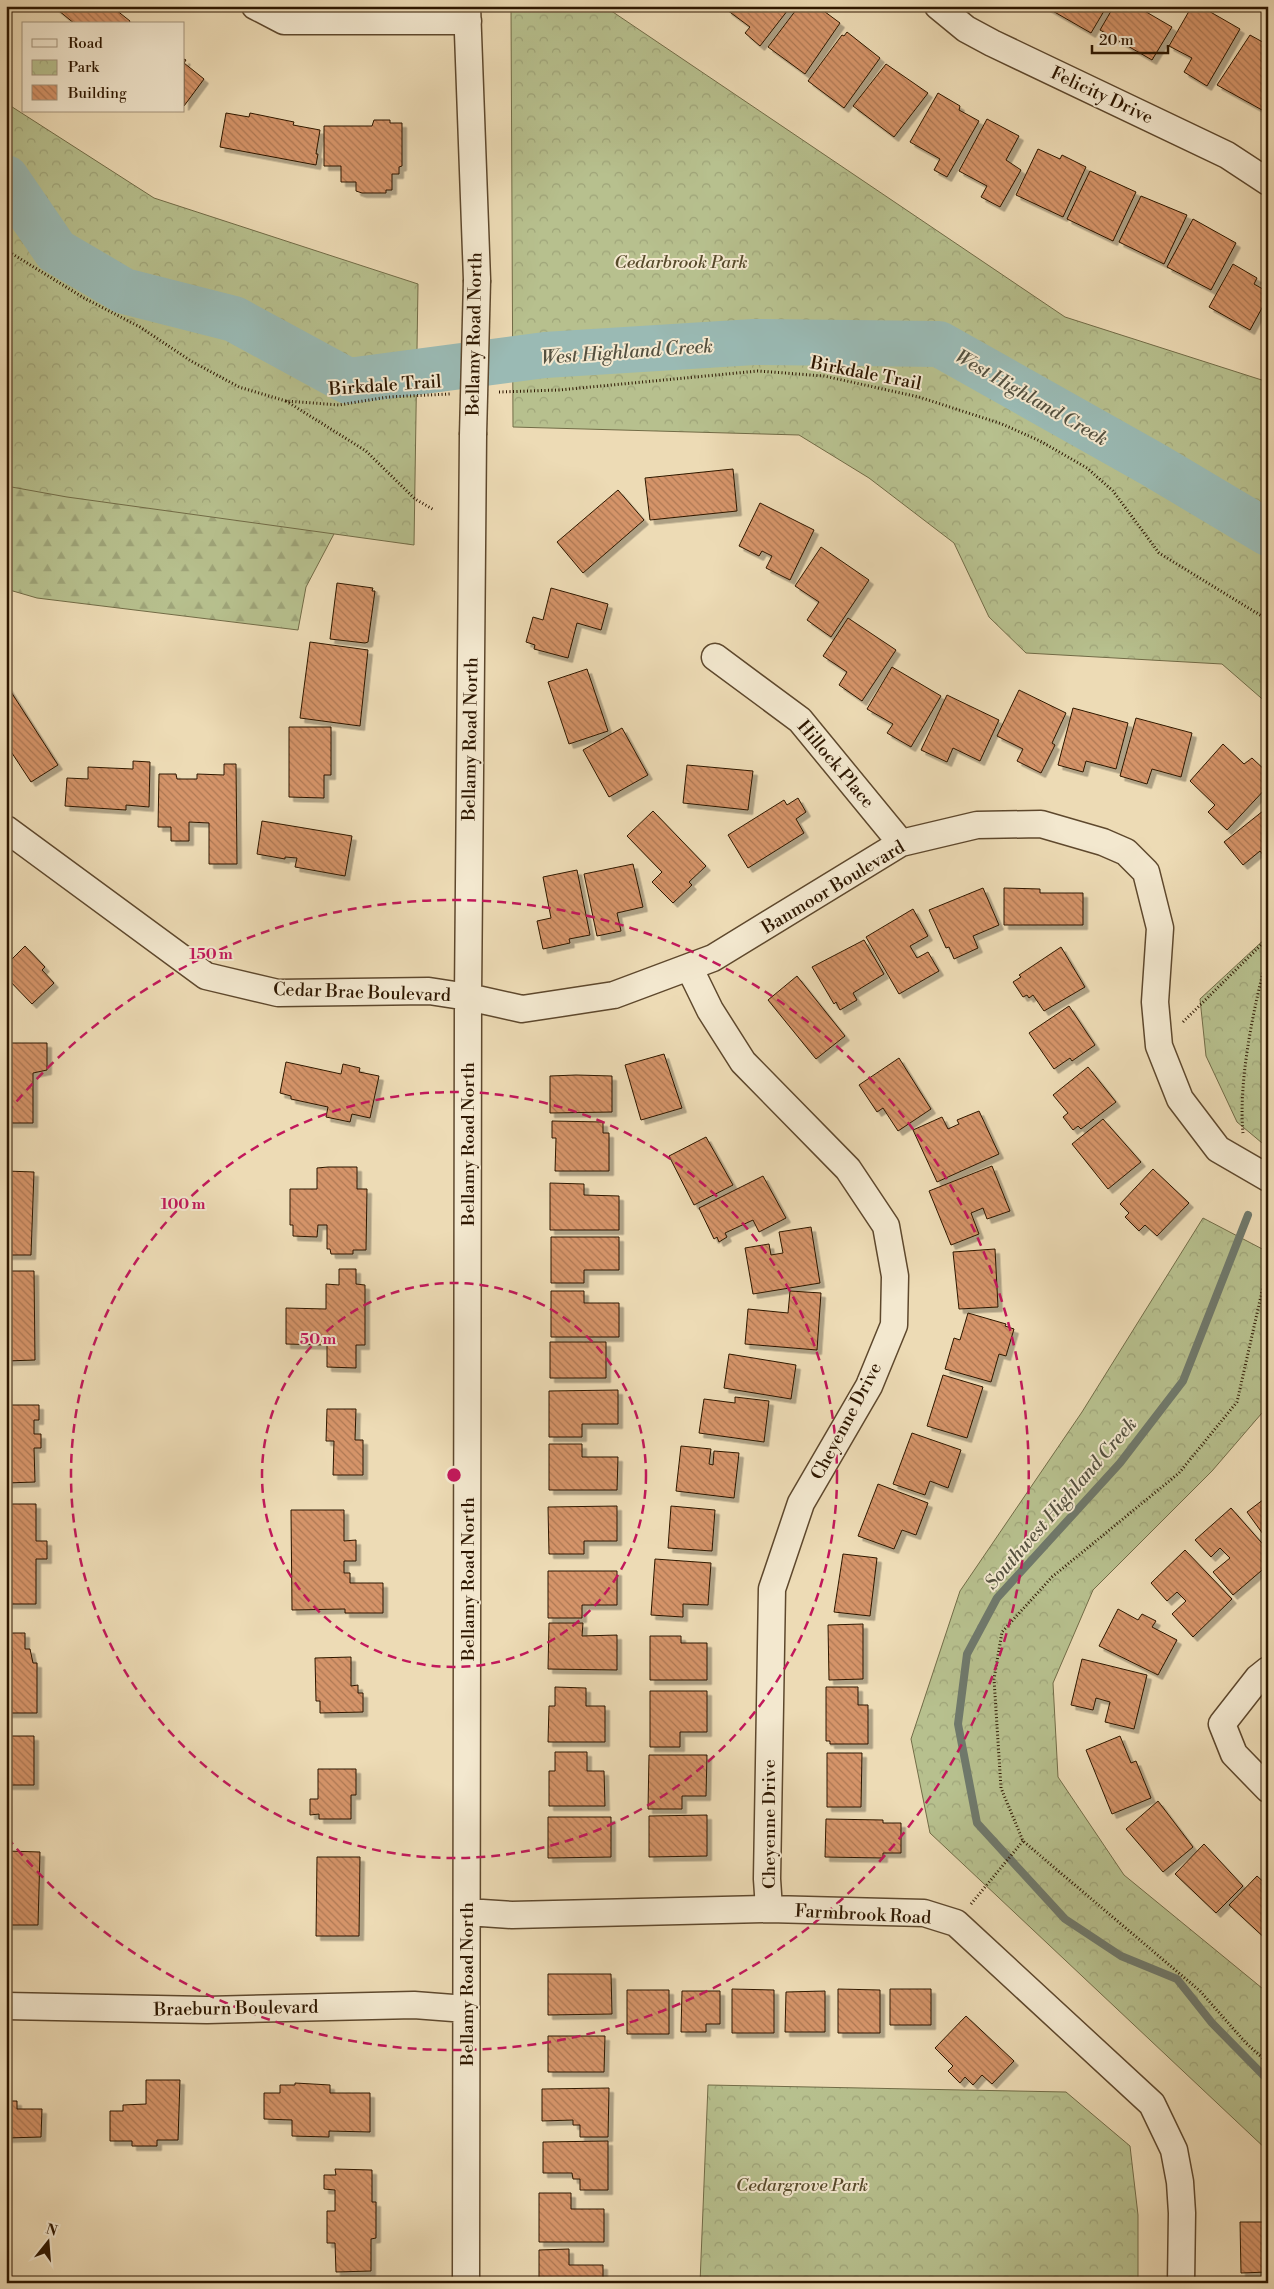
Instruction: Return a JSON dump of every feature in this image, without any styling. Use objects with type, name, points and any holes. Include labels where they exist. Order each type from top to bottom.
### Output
[{"type":"street","points":[[255,6],[284,21],[467,14]]},
{"type":"street","name":"Felicity Drive","points":[[938,6],[966,29],[992,43],[1228,155],[1268,182]]},
{"type":"street","name":"Bellamy Road North","points":[[466,2283],[468,997],[473,435],[477,280],[467,14]]},
{"type":"street","name":"Hillock Place","points":[[715,657],[800,720],[901,843]]},
{"type":"street","name":"Banmoor Boulevard","points":[[468,997],[522,1009],[614,995],[713,958],[901,843],[977,825],[1041,824],[1103,842],[1126,852],[1146,872],[1160,928],[1155,1002],[1159,1046],[1180,1099],[1218,1149],[1268,1178]]},
{"type":"street","name":"Cedar Brae Boulevard","points":[[6,829],[206,976],[278,992],[429,991],[468,997]]},
{"type":"street","name":"Cheyenne Drive","points":[[689,967],[710,1010],[743,1062],[848,1169],[886,1226],[895,1276],[894,1325],[869,1386],[801,1503],[772,1590],[769,1909]]},
{"type":"street","points":[[1268,1670],[1258,1678],[1222,1724],[1234,1754],[1268,1789]]},
{"type":"street","name":"Farmbrook Road","points":[[467,1912],[512,1915],[769,1909],[924,1913],[956,1923],[1152,2104],[1174,2150],[1180,2182],[1182,2213],[1181,2283]]},
{"type":"street","name":"Braeburn Boulevard","points":[[6,2006],[207,2010],[414,2004],[466,2009]]},
{"type":"path","name":"Birkdale Trail","points":[[6,250],[45,275],[140,327],[199,365],[239,387],[286,400],[339,405],[388,397],[455,393]]},
{"type":"path","name":"Birkdale Trail","points":[[493,392],[559,390],[758,371],[824,376],[919,397],[1010,427],[1086,468],[1113,491],[1150,543],[1162,555],[1268,620]]},
{"type":"path","points":[[286,400],[366,451],[415,499],[434,510]]},
{"type":"path","points":[[1159,1046],[1268,938]]},
{"type":"path","points":[[1244,1164],[1240,1108],[1261,978],[1268,954]]},
{"type":"path","points":[[1268,1265],[1237,1402],[1179,1473],[1052,1577],[1002,1632],[994,1680],[1001,1788],[1023,1841],[1200,1991],[1246,2044],[1268,2063]]},
{"type":"path","points":[[956,1923],[991,1877],[1023,1841]]},
{"type":"green space","name":"Cedarbrook Park","points":[[511,6],[604,6],[1065,317],[1268,382],[1268,704],[1222,664],[1026,653],[989,617],[954,543],[869,478],[799,435],[513,427]]},
{"type":"green space","points":[[6,103],[154,198],[418,284],[414,545],[67,497],[6,486]]},
{"type":"green space","points":[[6,420],[364,477],[306,587],[298,630],[37,598],[6,589]]},
{"type":"green space","points":[[1268,936],[1268,1148],[1237,1122],[1206,1056],[1200,999]]},
{"type":"green space","points":[[1203,1218],[1268,1252],[1268,1406],[1212,1471],[1093,1590],[1053,1683],[1058,1777],[1124,1875],[1268,1993],[1268,2151],[930,1833],[911,1739],[960,1591],[1082,1412]]},
{"type":"green space","name":"Cedargrove Park","points":[[708,2085],[1066,2092],[1130,2146],[1138,2215],[1138,2283],[700,2283]]},
{"type":"building","points":[[53,6],[111,6],[130,21],[129,22],[73,22]]},
{"type":"building","points":[[730,6],[791,6],[760,46],[745,33],[750,27],[727,10]]},
{"type":"building","points":[[799,6],[817,6],[840,23],[805,74],[768,47]]},
{"type":"building","points":[[1044,6],[1107,6],[1091,33]]},
{"type":"building","points":[[1114,6],[1136,6],[1172,27],[1152,60],[1100,30]]},
{"type":"building","points":[[1192,6],[1200,6],[1240,29],[1207,86],[1184,72],[1192,58],[1169,46]]},
{"type":"building","points":[[847,32],[880,58],[844,108],[808,81],[842,35],[844,36]]},
{"type":"building","points":[[1250,35],[1268,45],[1268,100],[1262,110],[1217,85]]},
{"type":"building","points":[[185,64],[204,79],[185,105]]},
{"type":"building","points":[[886,64],[928,93],[894,137],[853,106]]},
{"type":"building","points":[[938,93],[960,106],[959,110],[979,121],[947,177],[934,170],[940,159],[910,142]]},
{"type":"building","points":[[226,113],[249,117],[250,113],[294,122],[293,125],[320,130],[316,165],[220,147]]},
{"type":"building","points":[[987,119],[1019,136],[1006,160],[1021,170],[1000,207],[981,197],[987,186],[959,171]]},
{"type":"building","points":[[374,120],[390,120],[390,123],[402,123],[402,166],[399,167],[399,174],[392,174],[392,190],[386,190],[386,193],[362,193],[356,191],[356,182],[341,182],[341,166],[324,166],[324,126],[372,126]]},
{"type":"building","points":[[1038,149],[1060,159],[1062,155],[1086,167],[1063,217],[1016,195]]},
{"type":"building","points":[[1090,171],[1136,192],[1113,241],[1067,219]]},
{"type":"building","points":[[1141,196],[1187,215],[1164,264],[1119,242]]},
{"type":"building","points":[[1193,219],[1236,243],[1211,290],[1167,267]]},
{"type":"building","points":[[1233,264],[1257,278],[1254,284],[1268,292],[1268,297],[1250,330],[1209,307]]},
{"type":"building","points":[[733,469],[737,511],[650,520],[645,478]]},
{"type":"building","points":[[618,490],[644,520],[583,573],[557,542]]},
{"type":"building","points":[[760,503],[814,530],[790,580],[766,568],[772,556],[762,551],[759,556],[739,546]]},
{"type":"building","points":[[821,547],[869,580],[831,637],[807,620],[819,602],[795,586]]},
{"type":"building","points":[[337,583],[373,588],[372,591],[375,591],[368,642],[330,639]]},
{"type":"building","points":[[551,588],[608,604],[601,630],[577,623],[568,658],[534,649],[535,645],[526,642],[533,617],[543,620]]},
{"type":"building","points":[[848,618],[896,650],[862,701],[839,685],[847,672],[823,656]]},
{"type":"building","points":[[310,642],[368,650],[360,726],[300,718]]},
{"type":"building","points":[[892,667],[941,696],[911,747],[887,733],[893,724],[867,709]]},
{"type":"building","points":[[587,669],[608,731],[569,744],[548,682]]},
{"type":"building","points":[[6,684],[58,765],[31,782],[6,744]]},
{"type":"building","points":[[1019,690],[1066,713],[1052,743],[1055,745],[1041,773],[1017,761],[1023,749],[997,736]]},
{"type":"building","points":[[947,695],[999,720],[980,761],[953,748],[947,762],[921,750]]},
{"type":"building","points":[[1073,708],[1128,723],[1116,769],[1086,761],[1083,772],[1058,765]]},
{"type":"building","points":[[1136,718],[1192,733],[1181,777],[1152,769],[1147,784],[1120,776]]},
{"type":"building","points":[[289,727],[331,727],[331,775],[324,775],[324,798],[289,797]]},
{"type":"building","points":[[622,728],[648,775],[609,797],[583,750]]},
{"type":"building","points":[[1223,744],[1244,764],[1252,758],[1268,773],[1268,786],[1227,830],[1208,812],[1215,805],[1190,781]]},
{"type":"building","points":[[133,761],[150,762],[149,807],[126,805],[126,810],[65,806],[67,778],[88,779],[88,767],[133,769]]},
{"type":"building","points":[[224,764],[236,764],[237,864],[209,864],[209,823],[189,822],[189,841],[171,841],[171,827],[158,827],[159,774],[176,774],[177,779],[197,779],[197,774],[224,775]]},
{"type":"building","points":[[687,765],[753,771],[748,810],[683,803]]},
{"type":"building","points":[[798,798],[806,812],[796,819],[804,833],[748,868],[728,835],[784,800],[787,805]]},
{"type":"building","points":[[1268,807],[1268,861],[1260,851],[1243,865],[1224,842]]},
{"type":"building","points":[[653,811],[706,866],[689,882],[692,885],[673,903],[652,882],[662,872],[627,836]]},
{"type":"building","points":[[262,821],[352,836],[345,876],[295,867],[297,858],[285,857],[285,859],[257,854]]},
{"type":"building","points":[[633,864],[643,907],[617,913],[621,931],[597,936],[584,874]]},
{"type":"building","points":[[577,870],[590,935],[569,939],[570,943],[543,949],[537,921],[551,918],[543,877]]},
{"type":"building","points":[[983,888],[999,925],[973,936],[978,948],[954,959],[949,947],[946,948],[929,910]]},
{"type":"building","points":[[1004,888],[1040,889],[1040,893],[1083,893],[1083,925],[1004,925]]},
{"type":"building","points":[[913,909],[928,936],[910,946],[917,958],[928,952],[939,971],[899,994],[866,937]]},
{"type":"building","points":[[864,940],[884,974],[853,993],[857,1000],[840,1010],[836,1002],[834,1004],[812,967]]},
{"type":"building","points":[[25,946],[45,967],[42,970],[54,983],[32,1004],[6,977],[6,965]]},
{"type":"building","points":[[1061,947],[1085,987],[1044,1011],[1033,995],[1029,998],[1027,995],[1023,997],[1013,982],[1021,977],[1019,975]]},
{"type":"building","points":[[797,976],[845,1036],[816,1059],[768,1000]]},
{"type":"building","points":[[1069,1006],[1095,1045],[1072,1061],[1070,1058],[1054,1069],[1029,1033]]},
{"type":"building","points":[[6,1043],[47,1043],[47,1070],[33,1073],[33,1123],[6,1123]]},
{"type":"building","points":[[664,1054],[682,1108],[641,1120],[625,1065]]},
{"type":"building","points":[[899,1058],[931,1109],[898,1131],[883,1108],[877,1112],[859,1085]]},
{"type":"building","points":[[286,1062],[341,1074],[343,1064],[360,1068],[359,1072],[379,1076],[370,1118],[352,1114],[350,1122],[326,1117],[328,1107],[291,1099],[291,1096],[280,1093]]},
{"type":"building","points":[[1088,1067],[1116,1102],[1081,1129],[1078,1126],[1073,1130],[1063,1117],[1068,1113],[1053,1095]]},
{"type":"building","points":[[550,1076],[612,1076],[612,1112],[550,1113]]},
{"type":"building","points":[[979,1111],[999,1154],[937,1182],[913,1130],[942,1117],[948,1129],[959,1124],[957,1120]]},
{"type":"building","points":[[1103,1119],[1141,1162],[1108,1189],[1072,1144]]},
{"type":"building","points":[[552,1121],[603,1122],[603,1133],[609,1133],[609,1171],[555,1171],[556,1138],[552,1138]]},
{"type":"building","points":[[706,1137],[733,1185],[694,1205],[669,1156]]},
{"type":"building","points":[[992,1166],[1010,1211],[987,1219],[983,1208],[971,1213],[979,1234],[951,1245],[929,1191]]},
{"type":"building","points":[[357,1167],[357,1189],[367,1189],[366,1250],[353,1250],[353,1254],[331,1254],[330,1249],[327,1249],[327,1225],[318,1225],[317,1237],[293,1236],[293,1225],[290,1225],[290,1189],[317,1189],[317,1168]]},
{"type":"building","points":[[1153,1169],[1189,1203],[1157,1236],[1145,1225],[1139,1231],[1125,1217],[1129,1213],[1120,1204]]},
{"type":"building","points":[[6,1171],[34,1172],[31,1255],[6,1255]]},
{"type":"building","points":[[763,1176],[786,1218],[759,1232],[753,1220],[725,1233],[727,1237],[719,1242],[717,1237],[714,1239],[699,1208]]},
{"type":"building","points":[[550,1183],[584,1184],[584,1195],[619,1196],[619,1230],[550,1230]]},
{"type":"building","points":[[811,1227],[820,1283],[753,1294],[745,1248],[769,1244],[771,1255],[783,1253],[779,1232]]},
{"type":"building","points":[[551,1237],[619,1237],[619,1270],[584,1270],[584,1283],[551,1283]]},
{"type":"building","points":[[995,1249],[998,1307],[959,1309],[953,1252]]},
{"type":"building","points":[[339,1269],[356,1269],[356,1284],[365,1285],[365,1345],[356,1345],[356,1368],[327,1367],[327,1345],[286,1344],[286,1308],[326,1309],[326,1284],[339,1285]]},
{"type":"building","points":[[6,1271],[34,1271],[35,1360],[6,1361]]},
{"type":"building","points":[[551,1291],[584,1291],[584,1303],[619,1303],[619,1337],[551,1337]]},
{"type":"building","points":[[790,1291],[821,1293],[817,1350],[745,1344],[748,1309],[788,1313]]},
{"type":"building","points":[[968,1313],[1006,1324],[1005,1326],[1014,1329],[1006,1356],[999,1354],[991,1382],[945,1369],[954,1338],[960,1340]]},
{"type":"building","points":[[550,1342],[606,1342],[606,1378],[550,1378]]},
{"type":"building","points":[[729,1354],[796,1365],[791,1399],[724,1388]]},
{"type":"building","points":[[943,1375],[983,1387],[967,1438],[927,1426]]},
{"type":"building","points":[[618,1390],[618,1424],[582,1424],[582,1437],[549,1437],[549,1391]]},
{"type":"building","points":[[735,1397],[769,1401],[764,1442],[699,1433],[704,1399],[735,1403]]},
{"type":"building","points":[[6,1405],[39,1405],[39,1420],[34,1420],[34,1434],[41,1434],[41,1448],[34,1448],[35,1482],[6,1483]]},
{"type":"building","points":[[327,1409],[356,1409],[355,1440],[363,1440],[363,1475],[333,1475],[334,1441],[326,1441]]},
{"type":"building","points":[[912,1433],[961,1450],[948,1488],[930,1481],[925,1495],[893,1484]]},
{"type":"building","points":[[549,1444],[582,1444],[582,1457],[618,1457],[617,1490],[549,1490]]},
{"type":"building","points":[[681,1446],[711,1449],[709,1464],[713,1465],[714,1451],[739,1453],[734,1498],[676,1491]]},
{"type":"building","points":[[878,1484],[928,1503],[916,1535],[902,1530],[894,1549],[858,1536]]},
{"type":"building","points":[[1268,1496],[1268,1541],[1247,1512]]},
{"type":"building","points":[[6,1504],[36,1504],[36,1541],[47,1541],[47,1559],[36,1559],[36,1604],[6,1604]]},
{"type":"building","points":[[617,1506],[617,1541],[584,1541],[584,1554],[549,1554],[548,1507]]},
{"type":"building","points":[[671,1506],[715,1510],[712,1551],[668,1548]]},
{"type":"building","points":[[1231,1508],[1268,1550],[1268,1565],[1233,1595],[1213,1572],[1230,1558],[1220,1548],[1211,1557],[1195,1540]]},
{"type":"building","points":[[291,1510],[344,1510],[344,1541],[356,1540],[356,1561],[344,1561],[344,1573],[350,1573],[350,1583],[383,1583],[383,1613],[345,1613],[345,1609],[292,1610]]},
{"type":"building","points":[[1185,1550],[1232,1599],[1193,1637],[1172,1614],[1186,1601],[1177,1592],[1167,1601],[1151,1583]]},
{"type":"building","points":[[843,1554],[877,1558],[870,1616],[834,1612]]},
{"type":"building","points":[[655,1559],[711,1563],[708,1605],[683,1604],[683,1617],[651,1615]]},
{"type":"building","points":[[548,1571],[617,1571],[617,1605],[582,1605],[582,1618],[548,1618]]},
{"type":"building","points":[[1118,1609],[1138,1620],[1142,1614],[1156,1621],[1152,1627],[1177,1640],[1158,1675],[1099,1646]]},
{"type":"building","points":[[549,1623],[583,1623],[582,1636],[617,1635],[617,1670],[548,1669]]},
{"type":"building","points":[[863,1624],[863,1679],[829,1680],[828,1625]]},
{"type":"building","points":[[6,1633],[25,1633],[25,1649],[30,1649],[33,1663],[37,1663],[37,1713],[6,1713],[6,1662],[12,1663],[12,1651],[6,1652]]},
{"type":"building","points":[[650,1636],[681,1636],[681,1643],[707,1643],[707,1680],[650,1680]]},
{"type":"building","points":[[351,1657],[351,1686],[358,1685],[358,1693],[363,1693],[363,1712],[320,1713],[320,1701],[316,1701],[315,1658]]},
{"type":"building","points":[[1082,1659],[1147,1675],[1134,1729],[1105,1722],[1110,1702],[1096,1698],[1093,1710],[1071,1705]]},
{"type":"building","points":[[555,1687],[586,1688],[586,1706],[605,1706],[605,1742],[548,1742],[549,1706],[555,1706]]},
{"type":"building","points":[[826,1687],[858,1687],[858,1705],[868,1705],[868,1744],[830,1744],[830,1741],[826,1741]]},
{"type":"building","points":[[650,1691],[707,1691],[707,1732],[680,1732],[680,1747],[650,1747]]},
{"type":"building","points":[[6,1736],[34,1736],[34,1785],[6,1785]]},
{"type":"building","points":[[1120,1736],[1131,1763],[1136,1761],[1151,1798],[1112,1814],[1086,1750]]},
{"type":"building","points":[[555,1752],[587,1752],[587,1771],[604,1771],[605,1806],[549,1806],[549,1771],[555,1771]]},
{"type":"building","points":[[827,1753],[862,1753],[861,1807],[827,1807]]},
{"type":"building","points":[[649,1755],[707,1755],[706,1796],[682,1796],[682,1809],[648,1809]]},
{"type":"building","points":[[318,1769],[356,1769],[356,1795],[351,1795],[351,1819],[319,1819],[319,1814],[310,1815],[310,1799],[318,1799]]},
{"type":"building","points":[[1158,1801],[1193,1847],[1163,1872],[1126,1829]]},
{"type":"building","points":[[707,1815],[707,1856],[649,1857],[649,1816]]},
{"type":"building","points":[[548,1817],[611,1817],[611,1857],[548,1858]]},
{"type":"building","points":[[826,1819],[883,1820],[883,1823],[901,1823],[901,1853],[883,1853],[883,1858],[825,1857]]},
{"type":"building","points":[[1204,1844],[1243,1886],[1216,1913],[1175,1874]]},
{"type":"building","points":[[6,1851],[40,1852],[38,1925],[6,1925]]},
{"type":"building","points":[[317,1857],[360,1857],[359,1936],[316,1936]]},
{"type":"building","points":[[1257,1876],[1267,1885],[1264,1888],[1268,1892],[1268,1941],[1229,1905]]},
{"type":"building","points":[[548,1974],[611,1974],[612,2014],[548,2015]]},
{"type":"building","points":[[732,1989],[774,1990],[774,2033],[732,2033]]},
{"type":"building","points":[[838,1989],[880,1990],[880,2033],[838,2033]]},
{"type":"building","points":[[890,1989],[931,1989],[931,2025],[890,2025]]},
{"type":"building","points":[[627,1990],[669,1990],[669,2034],[627,2034]]},
{"type":"building","points":[[682,1991],[720,1991],[720,2024],[706,2024],[706,2032],[681,2032]]},
{"type":"building","points":[[825,1991],[825,2032],[785,2032],[786,1992]]},
{"type":"building","points":[[966,2016],[1014,2061],[992,2084],[982,2075],[973,2085],[965,2077],[960,2083],[948,2071],[953,2066],[935,2048]]},
{"type":"building","points":[[548,2036],[605,2036],[604,2072],[548,2072]]},
{"type":"building","points":[[146,2080],[180,2080],[178,2140],[157,2140],[157,2146],[132,2146],[132,2141],[110,2141],[110,2111],[123,2111],[123,2105],[146,2104]]},
{"type":"building","points":[[295,2083],[330,2085],[330,2093],[370,2093],[370,2132],[329,2131],[329,2137],[292,2136],[292,2120],[264,2119],[264,2093],[280,2093],[280,2085],[295,2085]]},
{"type":"building","points":[[609,2088],[608,2137],[580,2137],[580,2125],[573,2125],[573,2120],[542,2121],[542,2089]]},
{"type":"building","points":[[6,2101],[17,2101],[17,2109],[42,2109],[41,2137],[6,2138]]},
{"type":"building","points":[[608,2141],[608,2190],[580,2190],[580,2179],[573,2179],[572,2173],[543,2173],[543,2142]]},
{"type":"building","points":[[335,2169],[372,2170],[372,2202],[376,2202],[376,2238],[371,2239],[371,2271],[336,2272],[335,2243],[327,2243],[327,2211],[335,2211],[335,2190],[324,2189],[324,2175],[336,2175]]},
{"type":"building","points":[[539,2193],[571,2193],[571,2209],[604,2209],[604,2242],[539,2242]]},
{"type":"building","points":[[1240,2222],[1268,2222],[1268,2272],[1241,2273]]},
{"type":"building","points":[[569,2249],[569,2265],[603,2265],[603,2283],[539,2283],[539,2250]]},
{"type":"waterway","name":"West Highland Creek","points":[[6,178],[56,251],[124,291],[234,319],[348,381],[545,355],[754,342],[939,344],[1154,465],[1268,533]]},
{"type":"waterway","name":"Southwest Highland Creek","points":[[1248,1215],[1183,1381],[1120,1463],[997,1598],[967,1654],[958,1724],[977,1823],[1065,1919],[1121,1956],[1177,1979],[1212,2023],[1268,2080]]}]
